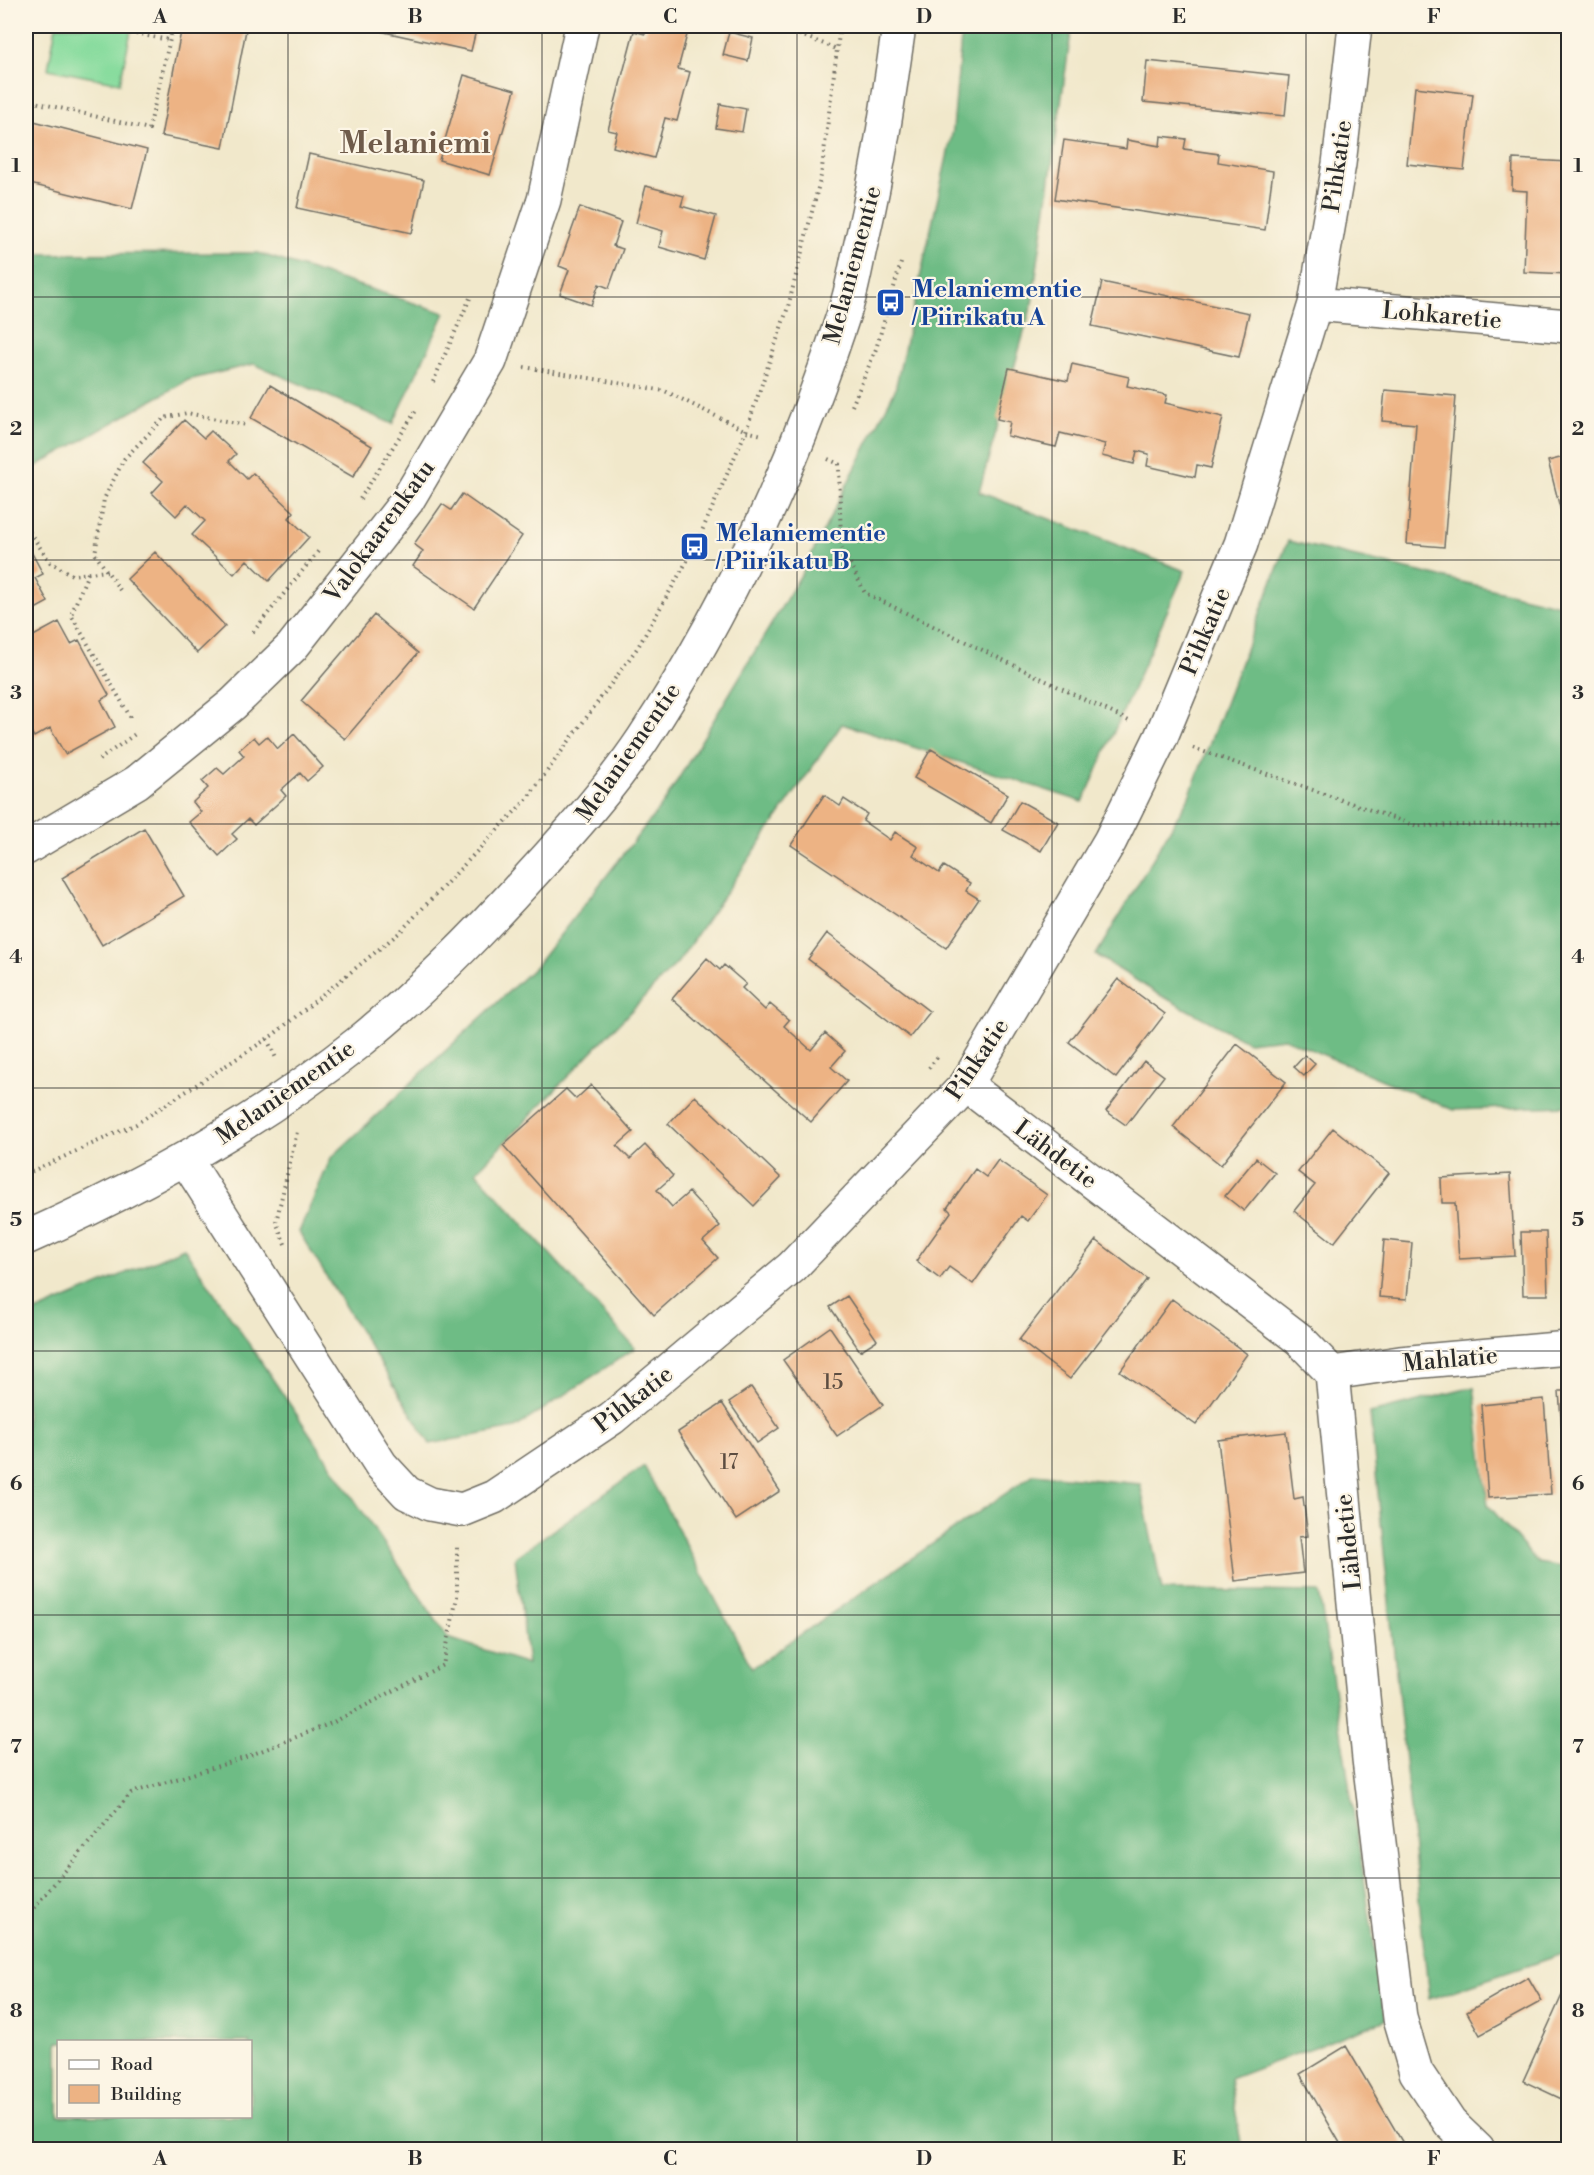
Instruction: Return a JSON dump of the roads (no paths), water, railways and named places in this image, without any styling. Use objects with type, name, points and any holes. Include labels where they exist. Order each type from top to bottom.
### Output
[{"type":"street","name":"Valokaarenkatu","points":[[26,848],[137,782],[233,704],[292,647],[407,501],[490,361],[544,200],[582,26]]},
{"type":"street","name":"Melaniementie","points":[[26,1238],[92,1209],[186,1160],[358,1043],[479,933],[579,823],[641,741],[692,658],[741,566],[796,443],[848,302],[875,182],[899,26]]},
{"type":"street","name":"Pihkatie","points":[[186,1160],[381,1465],[407,1493],[430,1504],[462,1510],[494,1497],[612,1418],[792,1267],[966,1085],[1110,841],[1161,737],[1241,544],[1315,304],[1339,164],[1355,26]]},
{"type":"street","name":"Lohkaretie","points":[[1315,304],[1569,326]]},
{"type":"street","name":"Lähdetie","points":[[966,1085],[1299,1339],[1332,1373],[1369,1759],[1400,2018],[1416,2072],[1450,2123],[1478,2150]]},
{"type":"street","name":"Mahlatie","points":[[1332,1373],[1400,1363],[1569,1348]]},
{"type":"place","name":"Melaniementie / Piirikatu A","points":[[891,303]]},
{"type":"place","name":"Melaniementie / Piirikatu B","points":[[695,547]]},
{"type":"district","name":"Melaniemi","points":[[415,143]]}]
